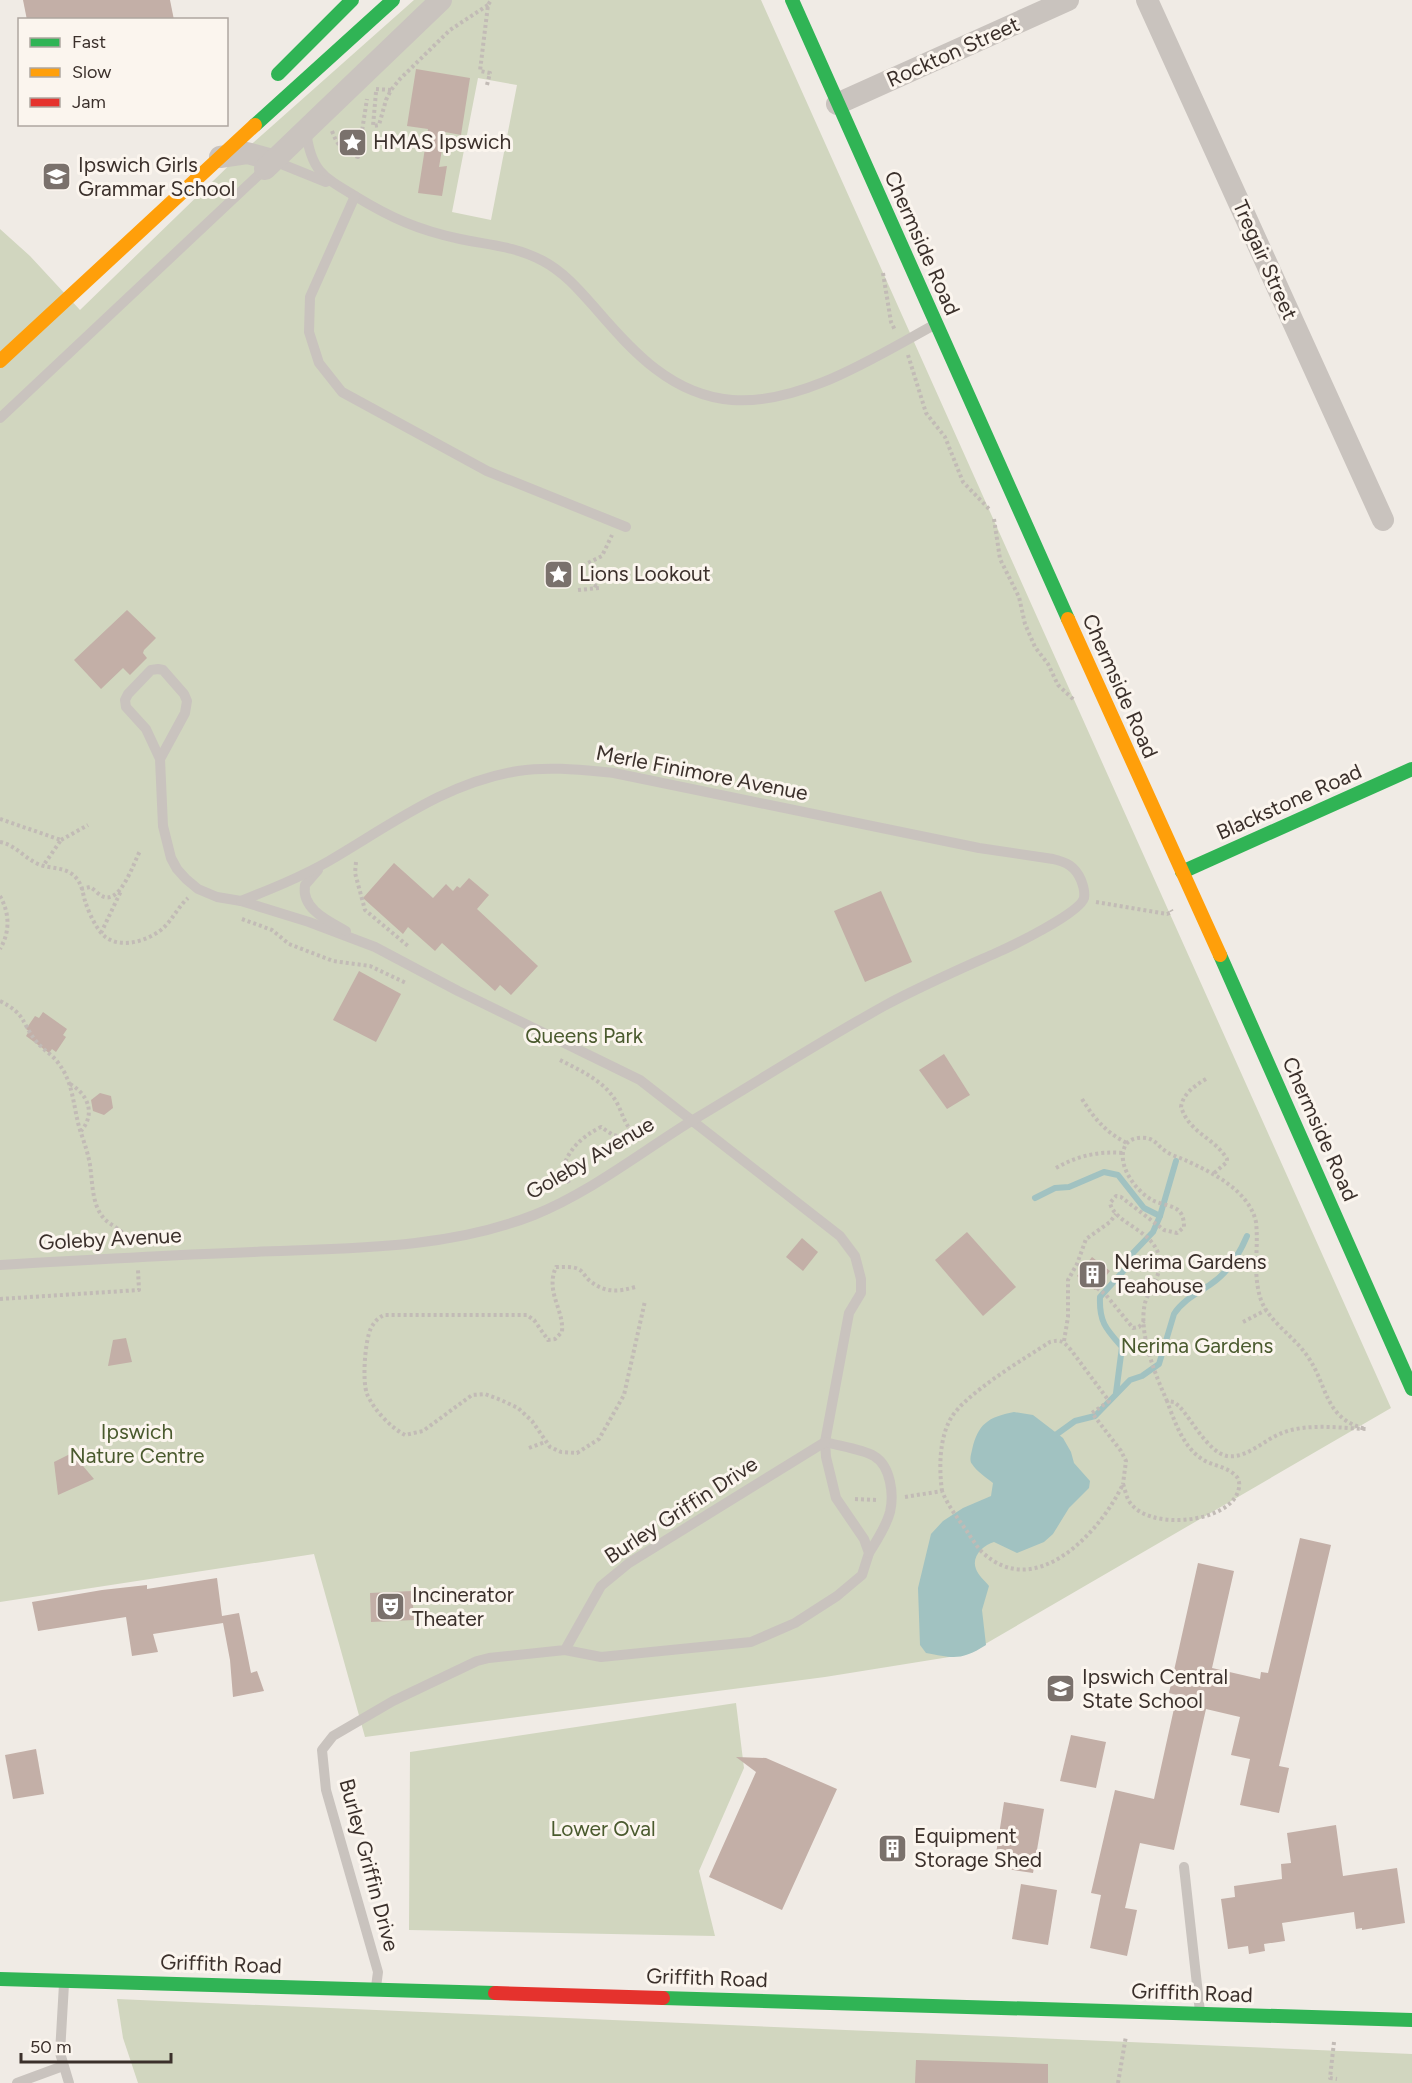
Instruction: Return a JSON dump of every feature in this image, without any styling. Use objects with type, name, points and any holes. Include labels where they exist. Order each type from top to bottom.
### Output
[{"type":"main road","points":[[270,81],[352,0]]},
{"type":"main road","points":[[0,361],[393,0]]},
{"type":"main road","name":"Chermside Road","points":[[792,0],[1412,1389]]},
{"type":"main road","name":"Blackstone Road","points":[[1182,872],[1412,769]]},
{"type":"main road","name":"Griffith Road","points":[[0,1979],[1412,2020]]},
{"type":"street","points":[[220,157],[248,153],[269,165],[441,0]]},
{"type":"street","name":"Rockton Street","points":[[837,104],[1068,0]]},
{"type":"street","name":"Tregair Street","points":[[1147,0],[1383,520]]},
{"type":"lane","points":[[306,131],[309,149],[317,168],[328,181],[403,223],[459,238],[511,247],[544,261],[572,282],[630,349],[664,376],[699,393],[730,400],[762,400],[791,394],[854,369],[936,323]]},
{"type":"lane","points":[[0,417],[269,165],[337,186]]},
{"type":"lane","points":[[354,196],[310,297],[309,332],[320,363],[342,392],[488,471],[622,525]]},
{"type":"lane","points":[[160,759],[185,713],[187,701],[184,694],[163,670],[158,669],[151,670],[125,700],[126,706],[147,729],[160,759],[163,826],[171,858],[180,873],[198,889],[217,897],[241,901]]},
{"type":"lane","name":"Merle Finimore Avenue","points":[[241,901],[326,862],[435,798],[460,787],[518,771],[543,769],[578,769],[614,773],[980,848],[1053,859],[1070,865],[1081,879],[1084,890],[1083,900]]},
{"type":"lane","name":"Merle Finimore Avenue","points":[[326,862],[305,885],[307,901],[317,913],[375,948],[640,1080],[840,1236],[855,1256],[861,1279],[861,1293],[849,1313],[825,1442],[829,1474],[836,1498],[864,1539],[869,1553]]},
{"type":"lane","name":"Goleby Avenue","points":[[0,1265],[137,1256],[422,1243],[493,1228],[534,1215],[575,1195],[692,1121],[882,1008],[924,985],[1000,952],[1041,930],[1074,909],[1083,900]]},
{"type":"lane","name":"Merle Finimore Avenue","points":[[241,901],[309,922],[375,948]]},
{"type":"lane","points":[[565,1650],[601,1657],[751,1642],[795,1623],[837,1596],[862,1575],[869,1553],[890,1511],[890,1485],[886,1470],[875,1456],[825,1442]]},
{"type":"lane","name":"Burley Griffin Drive","points":[[376,1989],[378,1972],[327,1790],[322,1750],[325,1743],[393,1701],[477,1661],[565,1650],[601,1586],[629,1563],[825,1442]]},
{"type":"lane","points":[[1184,1867],[1200,2014]]},
{"type":"lane","points":[[64,1980],[60,2053],[69,2083]]},
{"type":"lane","points":[[17,2083],[63,2066]]},
{"type":"path","points":[[487,85],[490,74],[480,71],[489,2]]},
{"type":"path","points":[[391,90],[376,89],[373,126],[379,125],[391,90],[450,30],[489,2]]},
{"type":"path","points":[[332,126],[337,144],[347,153],[358,157],[369,90]]},
{"type":"path","points":[[882,263],[891,322],[910,359],[926,413],[945,436],[963,482],[993,514],[1000,559],[1018,597],[1025,624],[1035,647],[1048,664],[1058,685],[1080,705]]},
{"type":"path","points":[[578,590],[599,588],[584,578],[580,567],[602,556],[622,525]]},
{"type":"path","points":[[0,819],[61,840]]},
{"type":"path","points":[[43,866],[61,840],[88,825]]},
{"type":"path","points":[[0,842],[8,843],[26,857],[43,866],[64,870],[78,880],[85,903],[101,933],[108,940],[120,943],[135,942],[162,929],[198,889]]},
{"type":"path","points":[[352,847],[356,859],[355,873],[364,910],[413,950]]},
{"type":"path","points":[[101,933],[140,851]]},
{"type":"path","points":[[81,889],[90,887],[102,896],[108,897],[122,890]]},
{"type":"path","points":[[0,896],[6,909],[8,933],[0,949]]},
{"type":"path","points":[[187,899],[198,903]]},
{"type":"path","points":[[1083,900],[1167,914],[1172,912],[1167,902]]},
{"type":"path","points":[[240,918],[272,930],[289,944],[333,961],[370,966],[411,985]]},
{"type":"path","points":[[0,1001],[12,1007],[22,1016],[36,1041],[59,1063],[70,1084],[90,1163],[96,1204],[102,1218],[112,1227],[123,1232],[127,1239],[134,1239],[139,1290],[0,1299]]},
{"type":"path","points":[[550,1055],[597,1080],[616,1102],[623,1120],[648,1149]]},
{"type":"path","points":[[1206,1079],[1188,1092],[1180,1107],[1192,1128],[1217,1146],[1227,1159],[1227,1162],[1213,1174]]},
{"type":"path","points":[[70,1084],[79,1089],[89,1107],[89,1117],[81,1131]]},
{"type":"path","points":[[1082,1099],[1104,1127],[1127,1143]]},
{"type":"path","points":[[575,1195],[562,1170],[566,1157],[573,1147],[588,1134],[601,1127],[624,1137],[630,1129]]},
{"type":"path","points":[[942,1491],[940,1477],[942,1447],[946,1428],[955,1412],[1007,1370],[1050,1342],[1058,1340],[1064,1342],[1110,1401],[1092,1413],[1126,1461],[1124,1484],[1128,1500],[1132,1505],[1147,1515],[1179,1520],[1207,1516],[1224,1509],[1237,1494],[1239,1484],[1236,1475],[1227,1469],[1202,1460],[1185,1441],[1167,1401],[1156,1376],[1149,1358],[1144,1321],[1146,1301],[1160,1267],[1160,1260],[1154,1246],[1142,1232],[1116,1214],[1110,1203],[1116,1196],[1121,1197],[1164,1230],[1177,1233],[1184,1227],[1182,1216],[1178,1211],[1155,1201],[1142,1192],[1131,1179],[1123,1162],[1123,1153],[1127,1143],[1141,1137],[1152,1139],[1164,1151],[1213,1174],[1238,1194],[1254,1215],[1257,1230],[1256,1278],[1266,1310],[1308,1356],[1328,1400],[1341,1416],[1352,1426],[1366,1430],[1295,1430],[1276,1436],[1243,1454],[1227,1456],[1206,1442],[1179,1406],[1167,1401]]},
{"type":"path","points":[[1056,1168],[1074,1159],[1095,1153],[1123,1153]]},
{"type":"path","points":[[1064,1342],[1068,1317],[1068,1280],[1077,1264],[1086,1239],[1110,1222],[1116,1214]]},
{"type":"path","points":[[635,1287],[618,1292],[604,1291],[589,1280],[581,1270],[556,1267],[552,1275],[553,1291],[557,1310],[563,1321],[562,1332],[555,1339],[548,1340],[534,1320],[527,1315],[391,1314],[377,1318],[370,1330],[366,1353],[366,1392],[396,1430],[405,1435],[423,1431],[472,1395],[485,1394],[518,1408],[532,1421],[550,1447],[561,1452],[577,1453],[600,1439],[624,1395],[645,1301]]},
{"type":"path","points":[[1098,1289],[1106,1295],[1133,1328],[1139,1327],[1144,1321]]},
{"type":"path","points":[[1243,1322],[1266,1310]]},
{"type":"path","points":[[529,1448],[545,1442]]},
{"type":"path","points":[[964,1528],[981,1551],[997,1563],[1015,1569],[1032,1570],[1046,1566],[1070,1552],[1083,1540],[1104,1516],[1124,1484]]},
{"type":"path","points":[[1118,2083],[1126,2036]]},
{"type":"path","points":[[1334,2042],[1330,2078],[1337,2079]]},
{"type":"green space","name":"Queens Park","points":[[414,0],[761,0],[1391,1408],[968,1654],[825,1677],[365,1737],[314,1554],[0,1602],[0,229],[30,256],[80,310],[246,149]],"holes":[[[478,78],[517,85],[491,220],[452,212]]]},
{"type":"green space","name":"Lower Oval","points":[[736,1703],[744,1768],[699,1871],[715,1936],[409,1930],[410,1752]]},
{"type":"green space","points":[[117,1999],[1412,2054],[1412,2083],[138,2083],[123,2038]]},
{"type":"water","points":[[1014,1412],[1033,1415],[1063,1438],[1074,1463],[1090,1481],[1089,1488],[1069,1508],[1053,1534],[1044,1542],[1017,1553],[994,1542],[979,1552],[975,1560],[976,1569],[989,1586],[982,1610],[986,1645],[970,1654],[957,1657],[926,1653],[920,1645],[918,1588],[931,1534],[943,1521],[963,1508],[991,1496],[993,1483],[979,1472],[970,1459],[974,1441],[981,1428],[991,1419]]},
{"type":"building","points":[[23,0],[170,0],[174,18],[27,18]]},
{"type":"building","points":[[416,69],[470,78],[461,135],[445,132],[439,167],[447,166],[442,196],[418,193],[428,129],[407,126]]},
{"type":"building","points":[[127,610],[156,638],[144,650],[143,653],[147,658],[130,675],[123,668],[101,689],[74,660]]},
{"type":"building","points":[[394,863],[433,898],[446,884],[453,891],[457,886],[460,888],[469,878],[489,895],[477,909],[538,966],[511,995],[500,985],[495,991],[442,943],[435,951],[408,927],[403,934],[363,898]]},
{"type":"building","points":[[881,891],[912,962],[865,982],[834,911]]},
{"type":"building","points":[[359,971],[401,994],[376,1042],[333,1020]]},
{"type":"building","points":[[43,1012],[67,1029],[63,1035],[66,1037],[56,1052],[52,1049],[49,1053],[26,1036],[29,1031],[26,1029],[35,1016],[39,1018]]},
{"type":"building","points":[[944,1054],[970,1095],[947,1109],[919,1070]]},
{"type":"building","points":[[100,1093],[111,1096],[113,1108],[104,1115],[93,1111],[91,1100]]},
{"type":"building","points":[[967,1232],[1016,1287],[983,1316],[935,1260]]},
{"type":"building","points":[[802,1238],[818,1252],[803,1271],[786,1257]]},
{"type":"building","name":"Nerima Gardens Teahouse","points":[[1092,1257],[1110,1271],[1095,1290],[1077,1276]]},
{"type":"building","points":[[126,1338],[132,1362],[108,1366],[113,1340]]},
{"type":"building","points":[[72,1453],[94,1479],[58,1495],[54,1462]]},
{"type":"building","points":[[1300,1538],[1331,1545],[1279,1766],[1289,1768],[1279,1813],[1240,1805],[1250,1759],[1231,1755],[1240,1717],[1206,1709],[1174,1850],[1140,1843],[1125,1908],[1137,1910],[1127,1956],[1090,1948],[1101,1895],[1091,1893],[1115,1790],[1154,1799],[1177,1695],[1169,1693],[1198,1563],[1234,1571],[1212,1668],[1260,1679],[1261,1672],[1268,1673]]},
{"type":"building","points":[[217,1578],[222,1616],[239,1613],[251,1673],[257,1671],[264,1691],[233,1697],[230,1660],[223,1623],[153,1634],[158,1652],[132,1656],[126,1617],[38,1631],[32,1602],[102,1590],[147,1585],[147,1589]]},
{"type":"building","name":"Incinerator Theater","points":[[412,1591],[414,1620],[371,1622],[370,1593]]},
{"type":"building","points":[[1071,1735],[1106,1742],[1096,1788],[1060,1781]]},
{"type":"building","points":[[36,1749],[44,1794],[13,1799],[5,1755]]},
{"type":"building","points":[[736,1757],[766,1758],[837,1789],[782,1910],[709,1877],[756,1772]]},
{"type":"building","points":[[1004,1802],[1044,1809],[1033,1873],[994,1867]]},
{"type":"building","points":[[1336,1825],[1343,1876],[1397,1868],[1405,1923],[1356,1929],[1354,1912],[1282,1923],[1285,1941],[1264,1944],[1265,1951],[1249,1954],[1248,1946],[1228,1949],[1221,1899],[1235,1897],[1234,1886],[1282,1879],[1281,1864],[1291,1863],[1287,1833]]},
{"type":"building","name":"Equipment Storage Shed","points":[[888,1836],[906,1844],[898,1861],[881,1853]]},
{"type":"building","points":[[1021,1884],[1057,1890],[1048,1945],[1012,1939]]},
{"type":"building","points":[[916,2060],[1048,2064],[1048,2083],[915,2083]]},
{"type":"waterway","points":[[1116,1393],[1122,1347],[1102,1319],[1100,1297],[1127,1267],[1131,1255],[1153,1232],[1176,1161]]},
{"type":"waterway","points":[[1035,1198],[1055,1188],[1069,1187],[1104,1172],[1118,1175],[1144,1208],[1160,1216]]},
{"type":"waterway","points":[[1057,1434],[1075,1421],[1095,1416],[1130,1380],[1142,1376],[1159,1364],[1174,1314],[1186,1301],[1228,1269],[1247,1236]]},
{"type":"traffic: fast","points":[[278,74],[352,0]]},
{"type":"traffic: fast","points":[[255,125],[393,0]]},
{"type":"traffic: fast","points":[[792,0],[1068,619]]},
{"type":"traffic: fast","points":[[1182,872],[1412,769]]},
{"type":"traffic: fast","points":[[1220,955],[1412,1389]]},
{"type":"traffic: fast","points":[[0,1979],[495,1993]]},
{"type":"traffic: fast","points":[[663,1998],[1412,2020]]},
{"type":"traffic: slow","points":[[0,361],[255,125]]},
{"type":"traffic: slow","points":[[1068,619],[1220,955]]},
{"type":"traffic: jam","points":[[495,1993],[663,1998]]},
{"type":"place","name":"HMAS Ipswich","points":[[352,142]]},
{"type":"place","name":"Ipswich Girls Grammar School","points":[[57,177]]},
{"type":"place","name":"Lions Lookout","points":[[558,574]]},
{"type":"place","name":"Nerima Gardens Teahouse","points":[[1093,1274]]},
{"type":"place","name":"Incinerator Theater","points":[[391,1607]]},
{"type":"place","name":"Ipswich Central State School","points":[[1061,1689]]},
{"type":"place","name":"Equipment Storage Shed","points":[[893,1848]]},
{"type":"park label","name":"Nerima Gardens","points":[[1197,1346]]},
{"type":"park label","name":"Ipswich Nature Centre","points":[[137,1444]]}]
